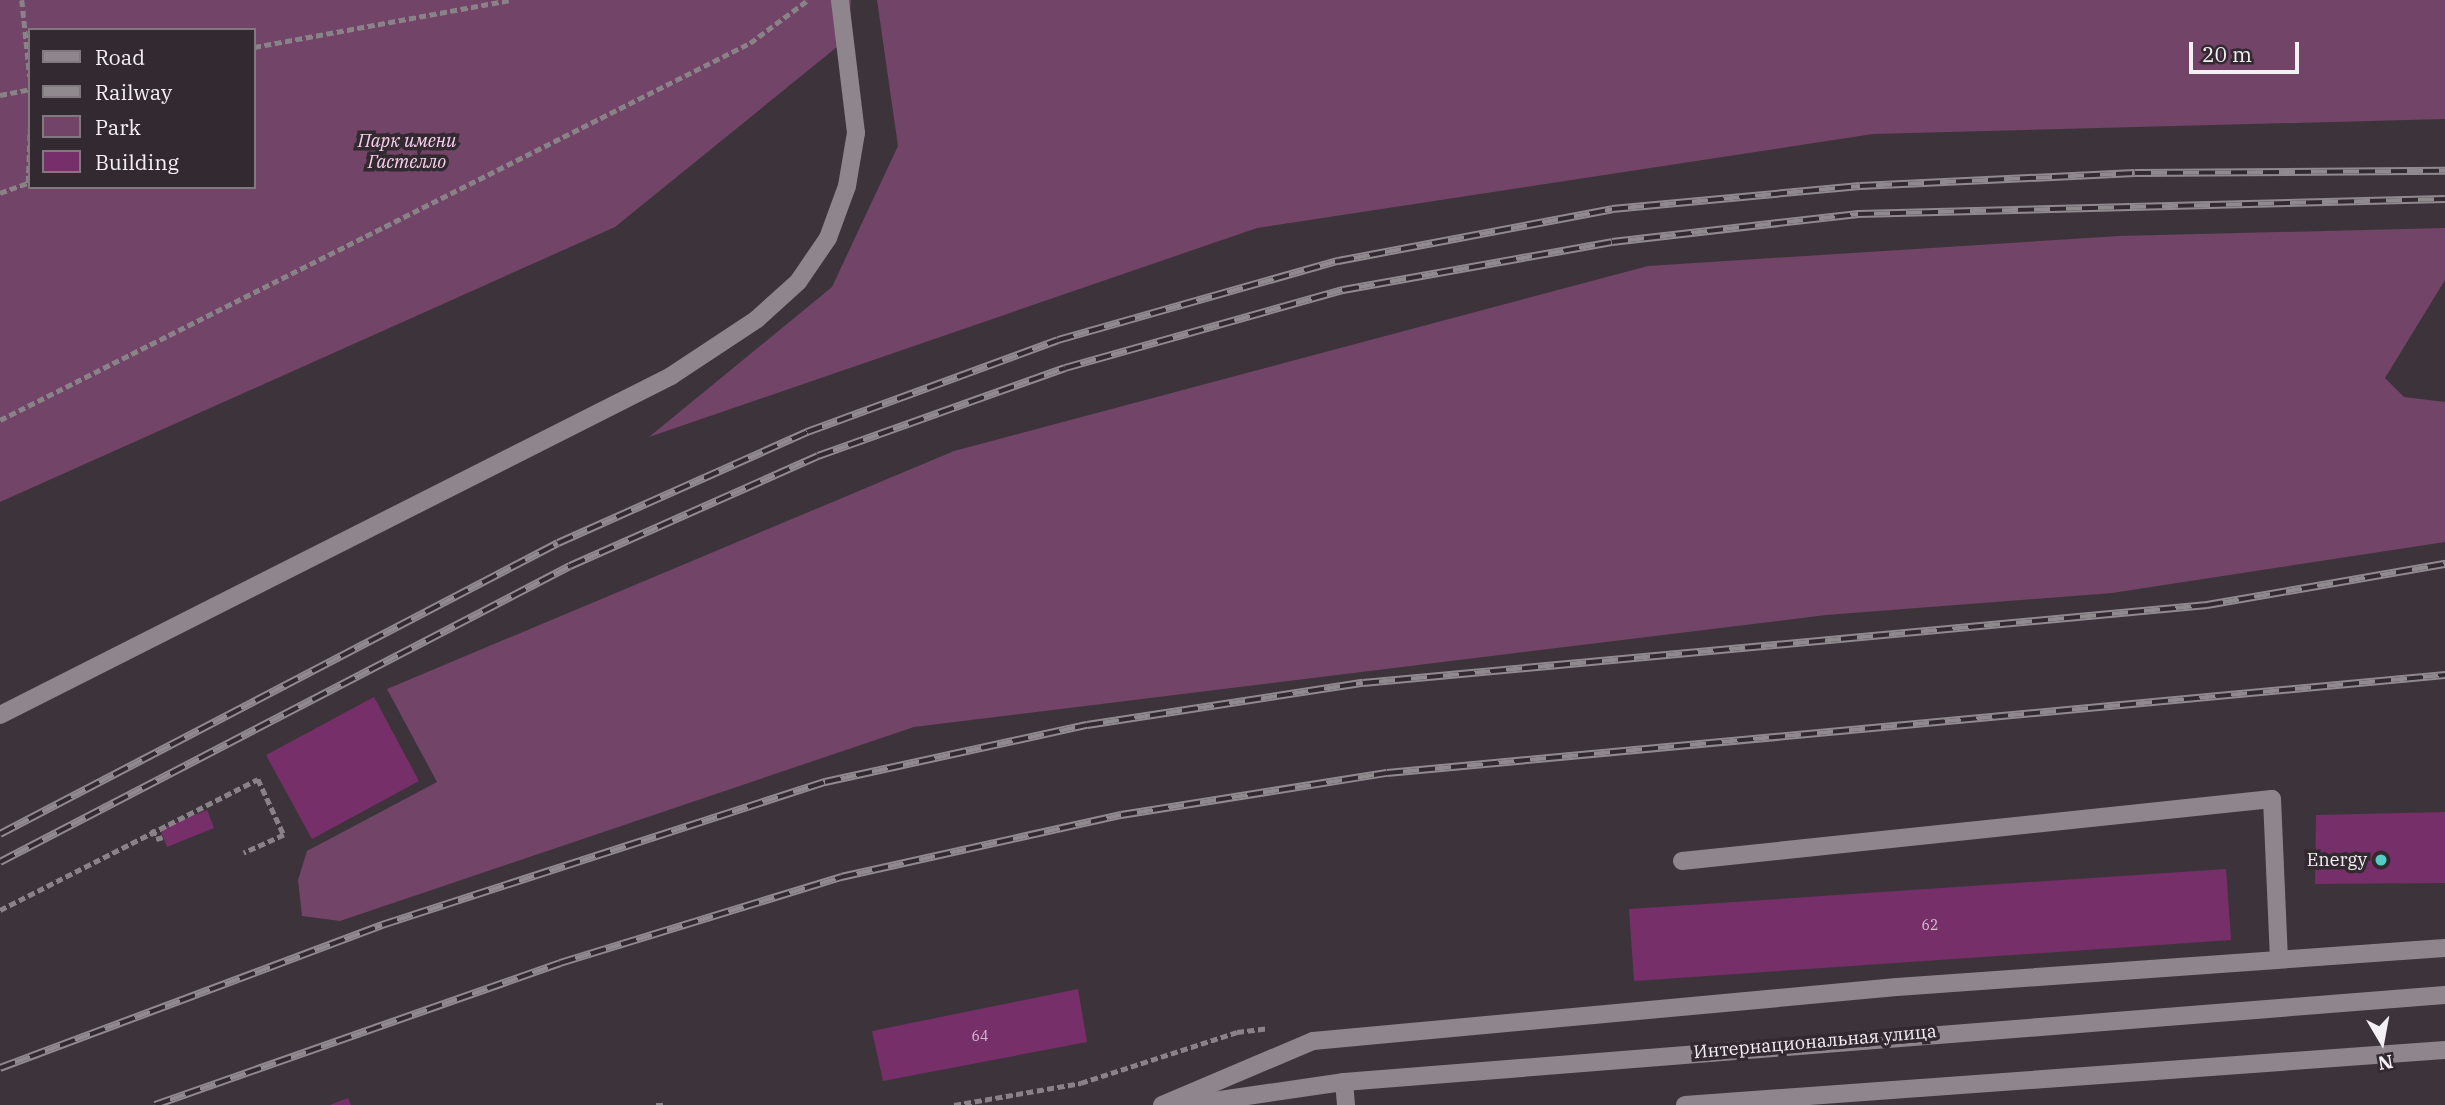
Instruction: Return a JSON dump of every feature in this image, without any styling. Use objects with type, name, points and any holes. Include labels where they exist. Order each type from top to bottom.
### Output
[{"type":"main road","points":[[0,715],[671,376],[757,319],[798,282],[828,238],[847,186],[856,134],[840,0]]},
{"type":"main road","points":[[1682,861],[2272,799],[2279,959]]},
{"type":"main road","points":[[1162,1105],[1313,1041],[2279,959],[2445,948]]},
{"type":"main road","name":"Интернациональная улица","points":[[1186,1105],[1344,1082],[2445,995]]},
{"type":"main road","points":[[1685,1105],[2445,1050]]},
{"type":"main road","points":[[1344,1082],[1346,1105]]},
{"type":"path","points":[[22,0],[28,58]]},
{"type":"path","points":[[256,47],[509,0]]},
{"type":"path","points":[[0,420],[750,43],[808,0]]},
{"type":"path","points":[[0,95],[28,89]]},
{"type":"path","points":[[0,193],[28,184]]},
{"type":"path","points":[[0,909],[153,829],[258,779],[284,835],[244,853]]},
{"type":"path","points":[[153,829],[156,839],[163,837]]},
{"type":"path","points":[[656,1105],[667,1105]]},
{"type":"green space","name":"Парк имени Гастелло","points":[[0,0],[851,0],[848,38],[615,227],[0,502]]},
{"type":"green space","points":[[877,0],[2445,0],[2445,119],[1873,134],[1257,228],[649,437],[832,287],[898,146]]},
{"type":"green space","points":[[2445,228],[2445,280],[2385,378],[2404,397],[2445,402],[2445,542],[2112,593],[1826,615],[914,727],[340,921],[302,916],[298,880],[307,851],[437,782],[387,689],[954,451],[1648,266],[2119,236]]},
{"type":"building","points":[[374,697],[419,781],[312,839],[266,755]]},
{"type":"building","points":[[207,810],[214,828],[167,847],[160,829]]},
{"type":"building","points":[[2445,812],[2445,883],[2315,884],[2316,815]]},
{"type":"building","points":[[2226,869],[2231,940],[1634,981],[1629,909]]},
{"type":"building","points":[[1078,989],[1087,1042],[883,1081],[872,1031]]},
{"type":"building","points":[[348,1098],[351,1105],[330,1105]]},
{"type":"railway","points":[[0,834],[558,543],[807,432],[1058,340],[1338,261],[1612,209],[1860,186],[2135,173],[2445,171]]},
{"type":"railway","points":[[0,862],[570,566],[818,456],[1065,368],[1343,290],[1612,242],[1858,214],[2445,199]]},
{"type":"railway","points":[[0,1068],[382,925],[825,782],[1087,725],[1363,683],[2207,605],[2445,564]]},
{"type":"railway","points":[[155,1105],[560,963],[841,877],[1121,815],[1387,773],[2445,675]]},
{"type":"place","name":"Energy","points":[[2381,860]]}]
